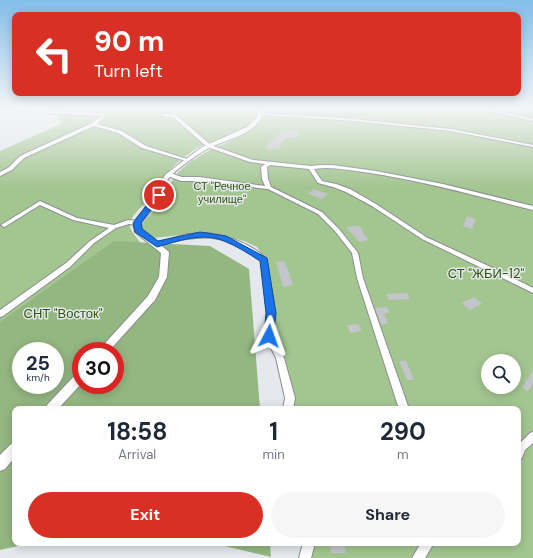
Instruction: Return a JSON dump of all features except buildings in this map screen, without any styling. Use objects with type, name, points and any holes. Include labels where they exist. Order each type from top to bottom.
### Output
[{"type":"street","points":[[0,174],[10,168],[22,157],[70,135]]},
{"type":"street","points":[[125,135],[144,147],[188,160]]},
{"type":"street","points":[[196,135],[208,146],[252,161],[311,168],[317,166],[332,166],[386,172],[533,208]]},
{"type":"street","points":[[111,342],[152,298],[163,277],[165,252],[138,230],[137,223],[159,195],[165,180],[170,175],[208,146],[238,135]]},
{"type":"street","points":[[477,135],[533,146]]},
{"type":"street","points":[[269,163],[264,167],[265,179],[269,188]]},
{"type":"street","points":[[311,168],[320,182],[334,184],[349,190],[377,206],[395,220],[423,237],[489,267],[533,291]]},
{"type":"street","points":[[170,175],[182,179],[199,179],[269,188],[320,212],[337,230],[355,253],[360,278],[403,406]]},
{"type":"street","points":[[4,225],[40,203],[75,219],[114,227]]},
{"type":"street","points":[[0,314],[68,265],[92,242],[114,227],[128,222],[137,223]]},
{"type":"street","points":[[157,244],[200,235],[226,238],[264,260],[271,313],[269,336],[280,358],[290,398],[289,406]]},
{"type":"street","points":[[54,406],[72,386]]},
{"type":"street","points":[[521,449],[533,436]]},
{"type":"street","points":[[0,465],[12,451]]},
{"type":"street","points":[[305,558],[308,546]]},
{"type":"street","points":[[418,558],[426,546]]},
{"type":"green space","name":"СНТ \"Восток\"","points":[[36,135],[230,135],[197,148],[175,165],[167,172],[149,198],[134,216],[130,223],[131,229],[149,254],[88,342],[72,342],[72,360],[64,369],[64,342],[12,342],[12,394],[19,394],[16,406],[12,406],[12,415],[0,438],[0,151]]},
{"type":"green space","points":[[242,135],[533,135],[533,558],[309,558],[311,546],[521,546],[521,406],[290,406],[273,340],[269,293],[270,274],[265,259],[257,247],[244,241],[212,233],[154,238],[145,232],[141,225],[162,201],[169,191],[171,183],[177,174],[185,166],[211,150]]},
{"type":"green space","name":"СНТ \"Восток\"","points":[[114,241],[210,246],[249,269],[260,406],[12,406],[12,546],[18,546],[0,550],[0,322]]},
{"type":"green space","points":[[225,546],[270,546],[271,557]]},
{"type":"route","points":[[159,195],[137,223],[138,230],[157,244],[200,235],[226,238],[258,254],[264,260],[271,313],[269,336]]},
{"type":"park label","name":"СТ \"Речное училище\"","points":[[222,192]]},
{"type":"park label","name":"СТ \"ЖБИ-12\"","points":[[486,273]]}]
